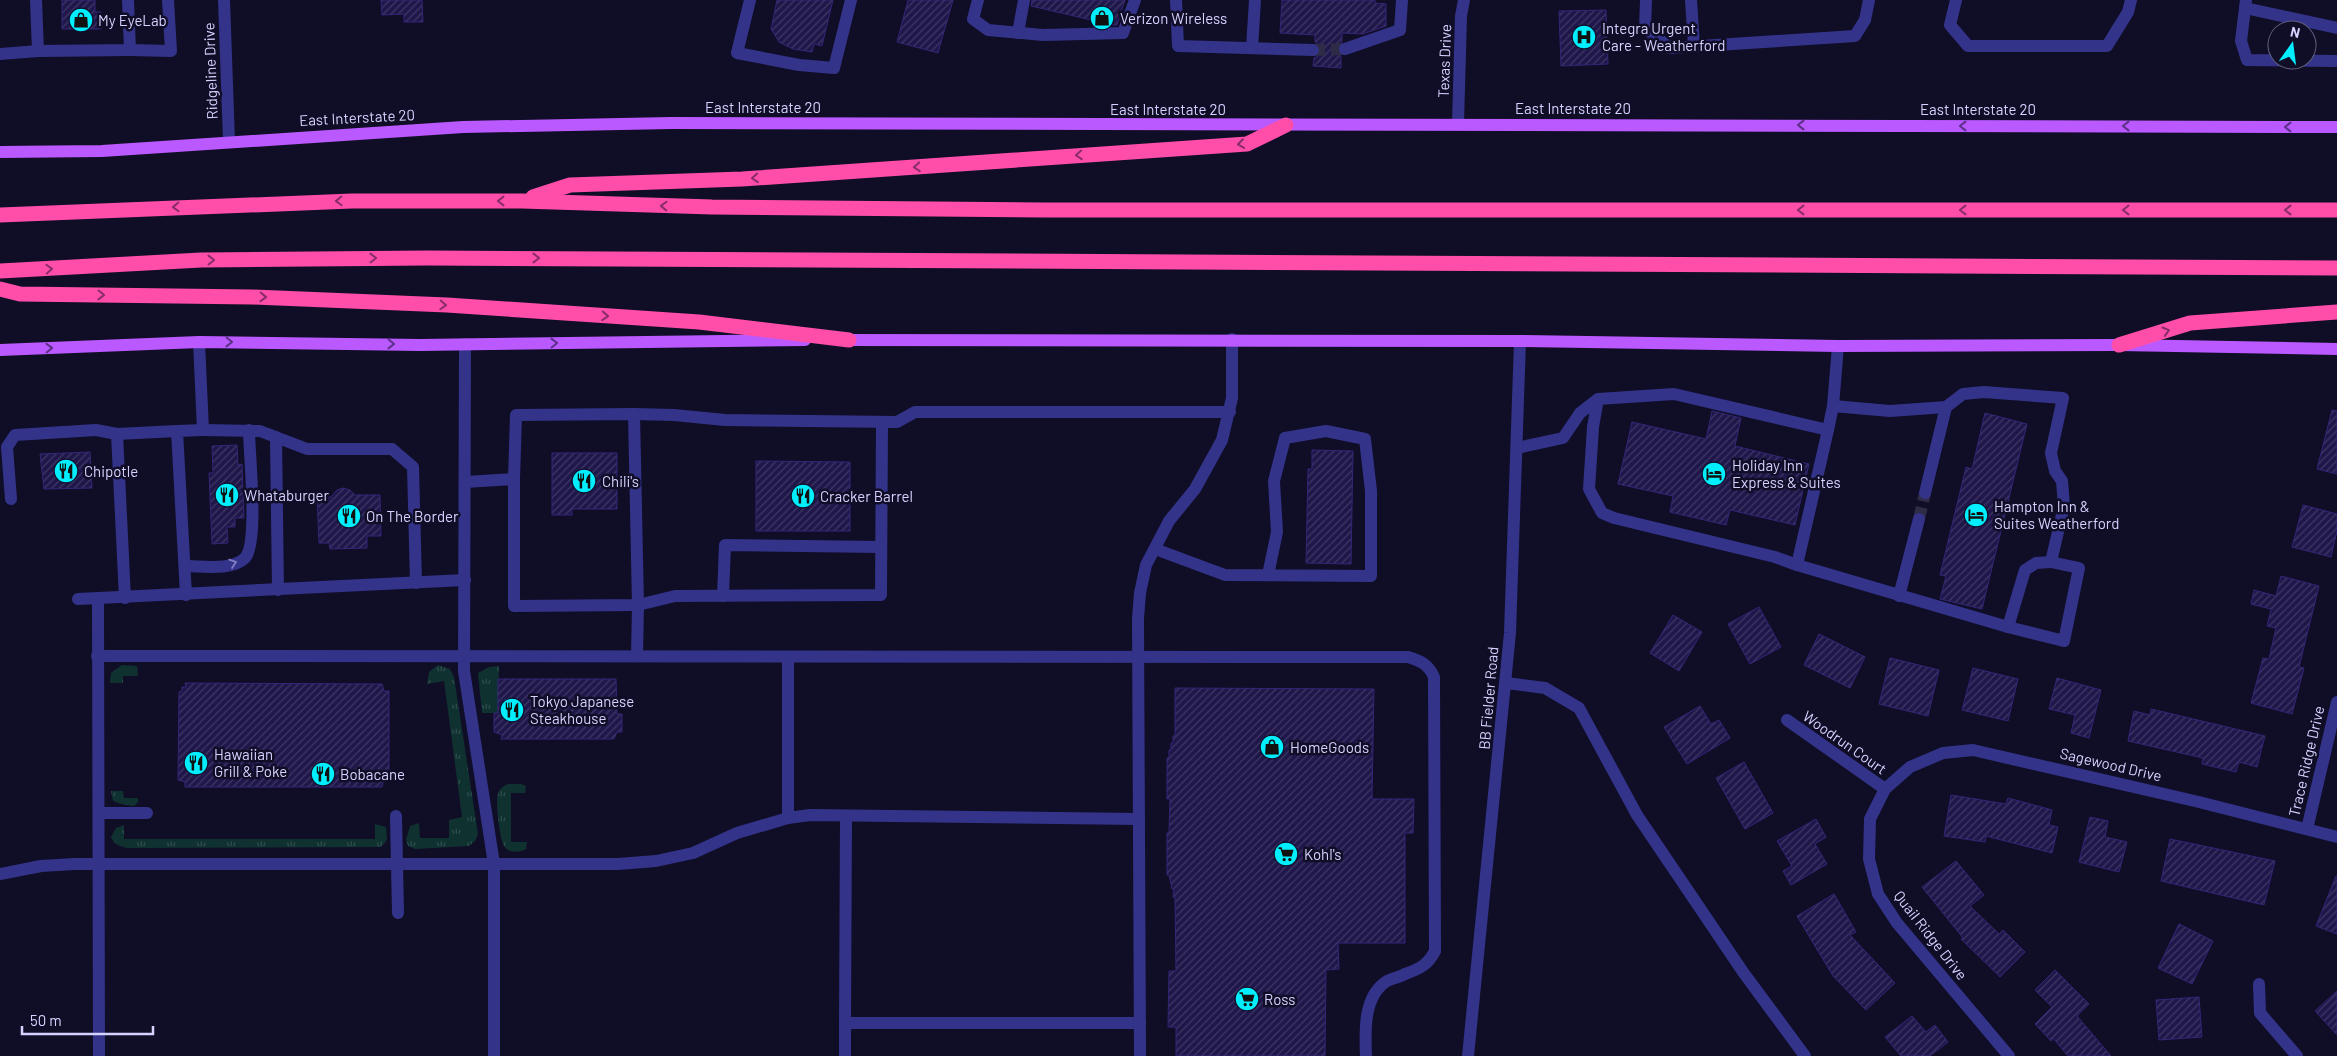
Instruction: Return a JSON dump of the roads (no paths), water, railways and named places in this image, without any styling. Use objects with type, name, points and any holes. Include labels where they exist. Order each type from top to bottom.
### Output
[{"type":"highway","points":[[522,201],[570,185],[742,179],[1246,144],[1286,125]]},
{"type":"highway","points":[[0,215],[352,201],[522,201],[712,207],[1035,210],[2337,210]]},
{"type":"highway","points":[[0,271],[201,260],[418,258],[2337,268]]},
{"type":"highway","points":[[0,289],[20,294],[252,297],[447,305],[700,322],[849,340]]},
{"type":"highway","points":[[2119,345],[2190,323],[2337,312]]},
{"type":"main road","name":"East Interstate 20","points":[[0,152],[102,151],[229,141],[463,127],[671,123],[1286,125],[1458,123],[2337,127]]},
{"type":"main road","points":[[0,350],[199,342],[465,344],[1232,339],[1838,346],[2119,345],[2337,349]]},
{"type":"street","points":[[36,0],[38,50]]},
{"type":"street","points":[[128,0],[130,50]]},
{"type":"street","points":[[0,54],[38,50],[170,51],[168,0]]},
{"type":"street","name":"Ridgeline Drive","points":[[224,0],[229,141]]},
{"type":"street","points":[[750,0],[737,53],[799,65],[834,68],[851,0]]},
{"type":"street","points":[[978,0],[973,20],[988,30],[1044,35],[1123,32],[1135,0]]},
{"type":"street","points":[[1018,33],[1024,0]]},
{"type":"street","points":[[1176,0],[1178,46],[1313,50]]},
{"type":"street","points":[[1252,48],[1256,0]]},
{"type":"street","points":[[1344,49],[1400,30],[1402,0]]},
{"type":"street","name":"Texas Drive","points":[[1458,123],[1461,16],[1464,0]]},
{"type":"street","points":[[1646,0],[1645,28],[1670,48],[1855,36],[1864,20],[1869,0]]},
{"type":"street","points":[[1691,0],[1694,46]]},
{"type":"street","points":[[1956,0],[1950,25],[1968,46],[2107,46],[2128,12],[2131,0]]},
{"type":"street","points":[[2337,28],[2246,4],[2241,41],[2247,60],[2337,61]]},
{"type":"street","points":[[1140,1056],[1138,657],[1140,593],[1146,565],[1169,521],[1195,489],[1210,465],[1222,440],[1230,412],[1233,377],[1232,339]]},
{"type":"street","name":"BB Fielder Road","points":[[1468,1056],[1506,682],[1514,572],[1520,341]]},
{"type":"street","points":[[199,342],[203,430]]},
{"type":"street","points":[[465,344],[464,671],[494,864],[494,1056]]},
{"type":"street","points":[[1797,565],[1833,406],[1838,346]]},
{"type":"street","points":[[1833,406],[1890,412],[1946,407],[1963,394],[1984,392],[2062,398],[2052,453],[2055,471],[2062,481],[2064,506],[2051,562]]},
{"type":"street","points":[[1517,448],[1563,438],[1580,413],[1598,399],[1674,394],[1828,430]]},
{"type":"street","points":[[1598,399],[1593,427],[1589,489],[1602,513],[1614,518],[1775,557],[1899,596],[2008,627],[2064,641],[2079,568],[2051,562],[2036,563],[2026,570],[2008,627]]},
{"type":"street","points":[[1924,493],[1946,407]]},
{"type":"street","points":[[882,422],[880,595],[675,596],[638,605],[514,606],[516,415],[634,414],[674,415],[725,420],[897,422],[915,412],[1230,412]]},
{"type":"street","points":[[634,414],[638,605],[637,656]]},
{"type":"street","points":[[11,499],[7,447],[15,435],[96,430],[118,434],[203,430],[260,430],[307,449],[392,448],[413,467],[416,583]]},
{"type":"street","points":[[185,566],[231,565],[244,558],[252,546],[253,527],[248,430]]},
{"type":"street","points":[[1155,549],[1225,575],[1372,576],[1371,491],[1365,439],[1326,430],[1285,438],[1274,481],[1276,532],[1268,575]]},
{"type":"street","points":[[177,432],[186,595]]},
{"type":"street","points":[[118,434],[125,598]]},
{"type":"street","points":[[276,437],[278,590]]},
{"type":"street","points":[[465,482],[514,479]]},
{"type":"street","points":[[1899,596],[1919,519]]},
{"type":"street","points":[[723,596],[724,545],[881,547]]},
{"type":"street","points":[[78,599],[465,580]]},
{"type":"street","points":[[98,599],[99,1056]]},
{"type":"street","points":[[97,656],[1408,657],[1423,662],[1430,668],[1434,677],[1435,952],[1430,961],[1422,968],[1386,982],[1374,993],[1367,1018],[1366,1056]]},
{"type":"street","points":[[788,657],[788,818]]},
{"type":"street","points":[[1506,682],[1545,688],[1579,708],[1637,815],[1743,972],[1805,1056]]},
{"type":"street","name":"Trace Ridge Drive","points":[[2307,828],[2337,702]]},
{"type":"street","name":"Woodrun Court","points":[[1787,720],[1885,789]]},
{"type":"street","name":"Sagewood Drive","points":[[1885,789],[1910,767],[1943,753],[1973,750],[2307,828],[2337,837]]},
{"type":"street","name":"Quail Ridge Drive","points":[[1885,789],[1870,819],[1869,859],[1878,894],[1897,923],[2009,1056]]},
{"type":"street","points":[[99,813],[147,813]]},
{"type":"street","points":[[0,874],[41,866],[98,864],[618,864],[656,861],[693,853],[737,833],[788,818],[810,815],[1139,819]]},
{"type":"street","points":[[396,816],[398,913]]},
{"type":"street","points":[[845,1056],[846,816]]},
{"type":"street","points":[[2259,984],[2260,1013],[2296,1056]]},
{"type":"street","points":[[845,1023],[1140,1023]]},
{"type":"tunnel","points":[[1313,50],[1345,49]]},
{"type":"tunnel","points":[[1919,519],[1925,493]]},
{"type":"place","name":"Verizon Wireless","points":[[1102,18]]},
{"type":"place","name":"My EyeLab","points":[[81,20]]},
{"type":"place","name":"Integra Urgent Care - Weatherford","points":[[1584,37]]},
{"type":"place","name":"Chipotle","points":[[66,471]]},
{"type":"place","name":"Holiday Inn Express & Suites","points":[[1714,474]]},
{"type":"place","name":"Chili's","points":[[584,481]]},
{"type":"place","name":"Whataburger","points":[[227,495]]},
{"type":"place","name":"Cracker Barrel","points":[[803,496]]},
{"type":"place","name":"Hampton Inn & Suites Weatherford","points":[[1976,515]]},
{"type":"place","name":"On The Border","points":[[349,516]]},
{"type":"place","name":"Tokyo Japanese Steakhouse","points":[[512,710]]},
{"type":"place","name":"HomeGoods","points":[[1272,747]]},
{"type":"place","name":"Hawaiian Grill & Poke","points":[[196,763]]},
{"type":"place","name":"Bobacane","points":[[323,774]]},
{"type":"place","name":"Kohl's","points":[[1286,854]]},
{"type":"place","name":"Ross","points":[[1247,999]]}]
